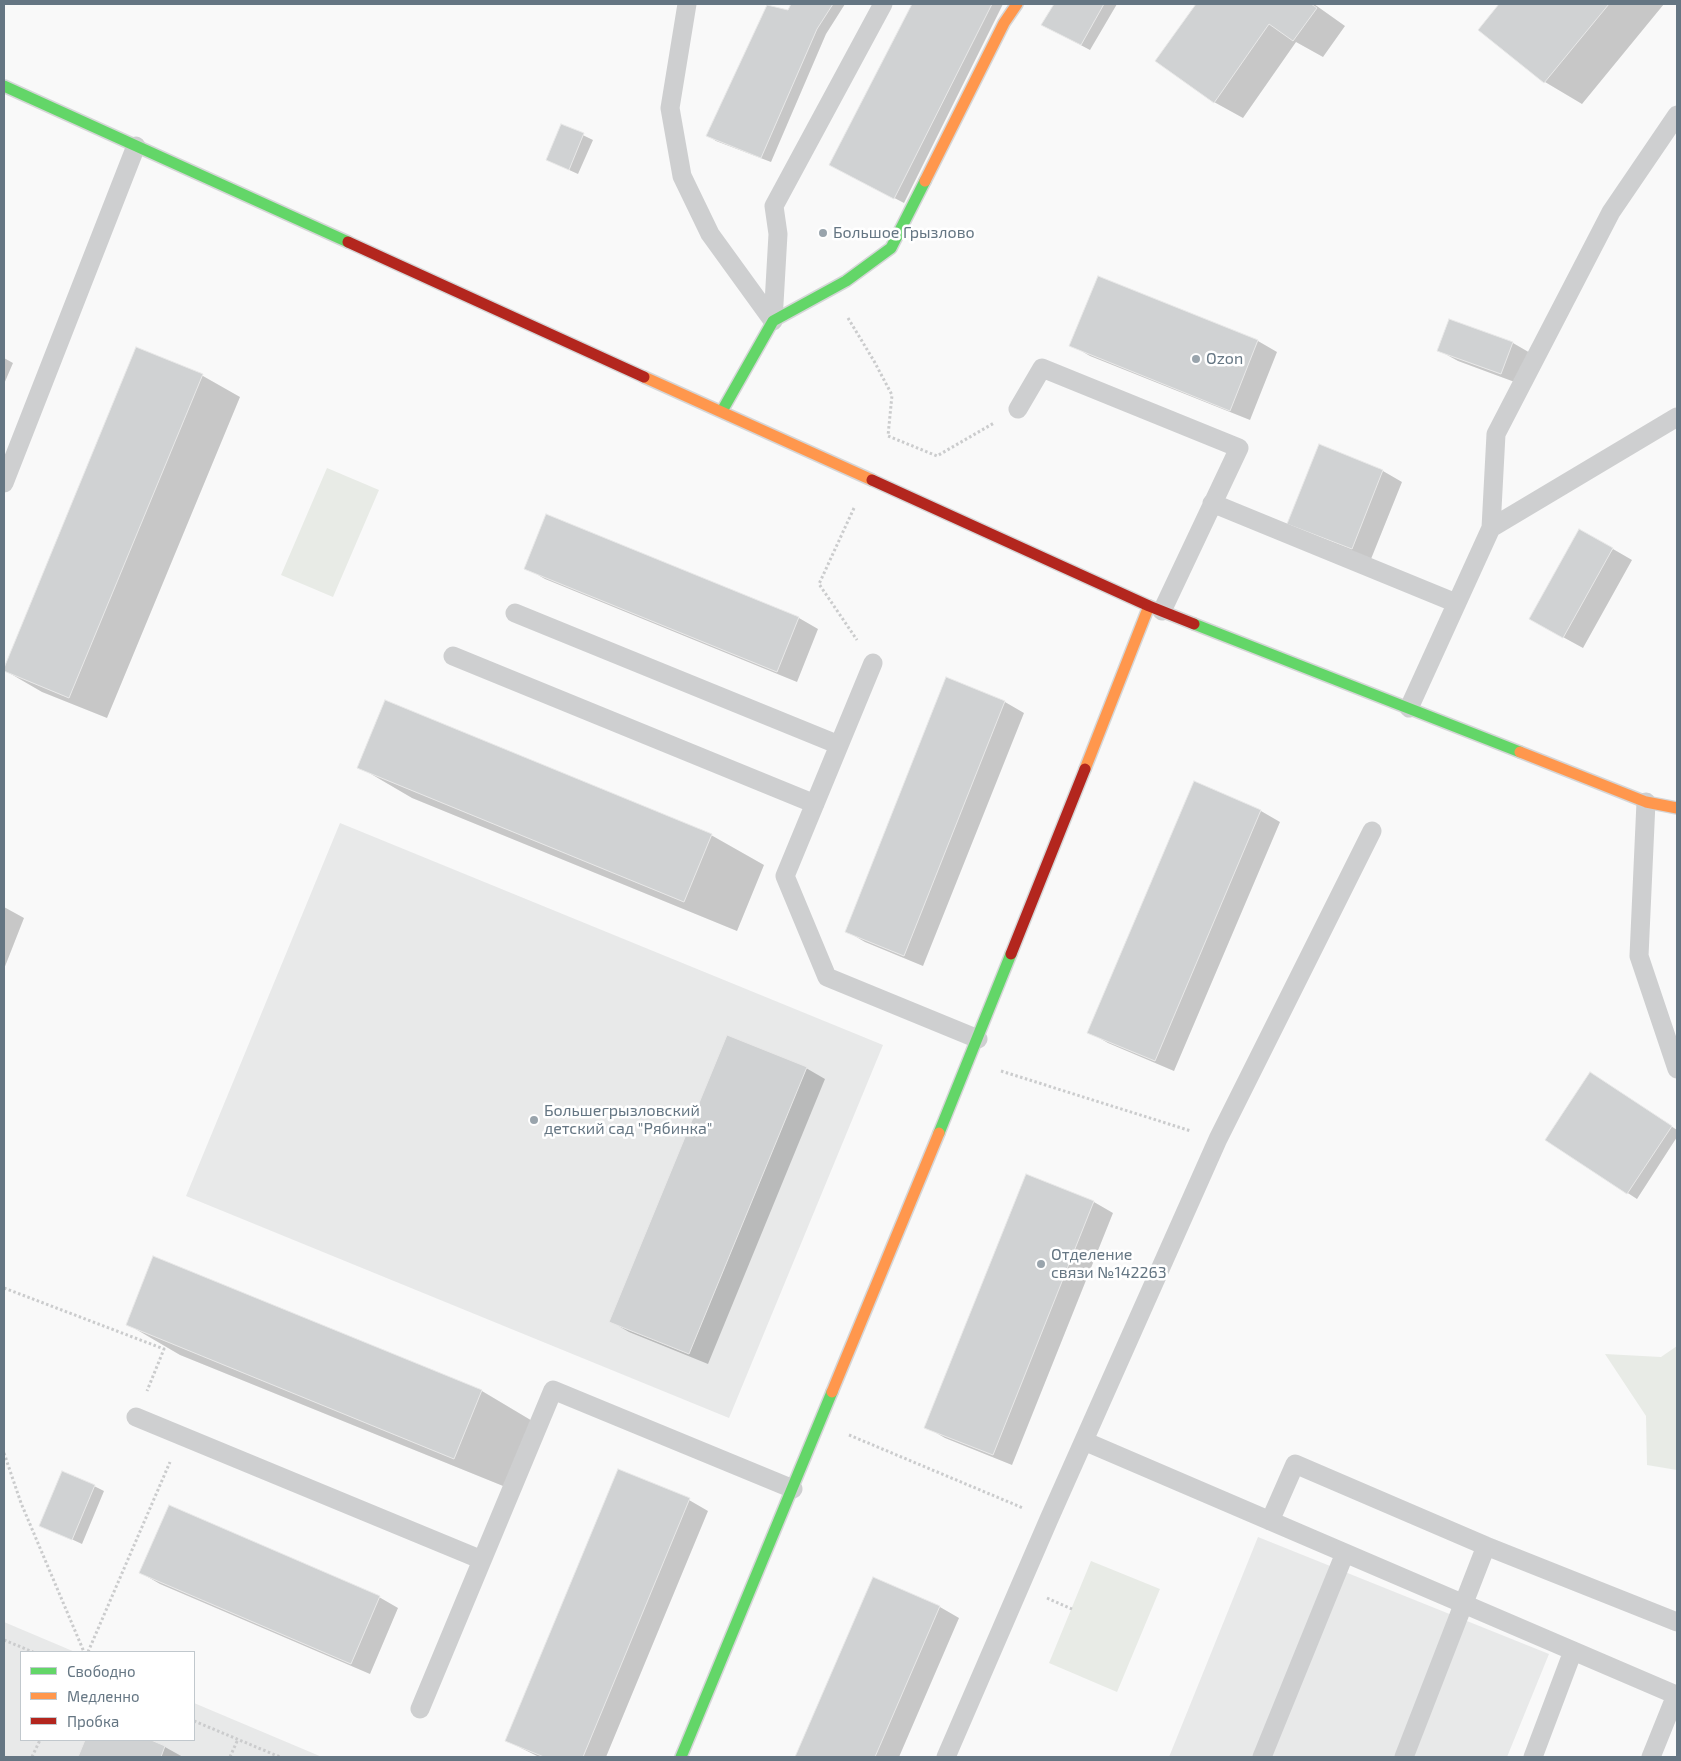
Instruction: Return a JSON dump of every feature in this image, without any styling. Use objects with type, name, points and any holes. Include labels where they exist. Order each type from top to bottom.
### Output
[{"type":"street","points":[[722,411],[773,321],[846,281],[891,248],[1004,24],[1017,4]]},
{"type":"street","points":[[4,86],[1156,609],[1646,802],[1677,808]]},
{"type":"street","points":[[681,1757],[1156,609]]},
{"type":"lane","points":[[687,4],[670,108],[682,176],[710,234],[773,321]]},
{"type":"lane","points":[[773,321],[778,234],[774,206],[883,4]]},
{"type":"lane","points":[[1409,708],[1491,528],[1496,434],[1611,212],[1677,115]]},
{"type":"lane","points":[[4,483],[136,146]]},
{"type":"lane","points":[[1018,409],[1042,368],[1238,448],[1212,503],[1156,609]]},
{"type":"lane","points":[[1491,528],[1677,417]]},
{"type":"lane","points":[[1212,503],[1456,603]]},
{"type":"lane","points":[[515,613],[839,745]]},
{"type":"lane","points":[[453,656],[815,804]]},
{"type":"lane","points":[[873,663],[785,876],[827,978],[978,1039]]},
{"type":"lane","points":[[1646,802],[1639,956],[1677,1069]]},
{"type":"lane","points":[[946,1757],[1049,1519],[1218,1140],[1372,831]]},
{"type":"lane","points":[[420,1709],[553,1390],[793,1489]]},
{"type":"lane","points":[[136,1417],[482,1560]]},
{"type":"lane","points":[[1084,1441],[1677,1694],[1651,1757]]},
{"type":"lane","points":[[1270,1521],[1295,1464],[1486,1546],[1677,1622]]},
{"type":"lane","points":[[1404,1757],[1486,1546]]},
{"type":"lane","points":[[1262,1757],[1344,1553]]},
{"type":"lane","points":[[1533,1757],[1574,1651]]},
{"type":"path","points":[[830,289],[874,361],[892,395],[888,436],[937,456],[1018,409]]},
{"type":"path","points":[[857,502],[819,584],[873,663]]},
{"type":"path","points":[[969,1061],[1218,1140]]},
{"type":"path","points":[[4,1288],[164,1349],[136,1417]]},
{"type":"path","points":[[820,1423],[1049,1519]]},
{"type":"path","points":[[88,1651],[181,1436]]},
{"type":"path","points":[[4,1453],[21,1503],[84,1651]]},
{"type":"path","points":[[4,1640],[31,1651]]},
{"type":"path","points":[[195,1720],[280,1757]]},
{"type":"path","points":[[230,1757],[238,1739]]},
{"type":"path","points":[[32,1757],[40,1741]]},
{"type":"shaded area","points":[[327,468],[379,490],[333,597],[281,575]]},
{"type":"shaded area","name":"Большегрызловский детский сад \"Рябинка\"","points":[[340,823],[883,1045],[729,1418],[186,1196]]},
{"type":"shaded area","points":[[1677,1346],[1677,1470],[1647,1465],[1646,1416],[1605,1354],[1661,1357]]},
{"type":"shaded area","points":[[1258,1537],[1549,1654],[1507,1757],[1169,1757]]},
{"type":"shaded area","points":[[1091,1561],[1160,1589],[1117,1692],[1049,1663]]},
{"type":"shaded area","points":[[4,1622],[73,1651],[20,1651],[20,1741],[195,1741],[195,1703],[322,1757],[4,1757]]},
{"type":"building","points":[[791,4],[833,4],[817,29],[761,158],[706,136],[767,5],[788,10]]},
{"type":"building","points":[[912,4],[992,4],[894,199],[829,165]]},
{"type":"building","points":[[1054,4],[1104,4],[1081,45],[1041,25]]},
{"type":"building","points":[[1196,4],[1311,4],[1317,8],[1293,41],[1269,24],[1214,103],[1155,61]]},
{"type":"building","points":[[1499,4],[1609,4],[1544,83],[1478,30]]},
{"type":"building","points":[[561,124],[584,133],[569,170],[546,160]]},
{"type":"building","points":[[1098,276],[1258,340],[1230,411],[1069,346]]},
{"type":"building","points":[[1449,319],[1513,342],[1501,374],[1437,351]]},
{"type":"building","points":[[136,347],[203,374],[69,698],[4,671],[4,668]]},
{"type":"building","points":[[1319,444],[1383,470],[1352,549],[1287,524]]},
{"type":"building","points":[[546,514],[799,617],[777,672],[524,569]]},
{"type":"building","points":[[1579,529],[1613,548],[1563,638],[1529,619]]},
{"type":"building","points":[[946,677],[1005,701],[904,956],[845,932]]},
{"type":"building","points":[[385,700],[712,834],[684,902],[357,768]]},
{"type":"building","points":[[1194,781],[1261,810],[1155,1061],[1087,1033]]},
{"type":"building","points":[[727,1035],[807,1067],[689,1354],[609,1322]]},
{"type":"building","points":[[1590,1072],[1672,1126],[1627,1194],[1545,1140]]},
{"type":"building","points":[[1026,1174],[1094,1201],[993,1455],[924,1428]]},
{"type":"building","points":[[153,1256],[482,1390],[454,1459],[126,1325]]},
{"type":"building","points":[[618,1469],[690,1498],[583,1757],[544,1757],[505,1741]]},
{"type":"building","points":[[62,1471],[95,1485],[72,1540],[39,1526]]},
{"type":"building","points":[[169,1505],[380,1596],[351,1664],[139,1573]]},
{"type":"building","points":[[873,1577],[940,1606],[875,1757],[795,1757]]},
{"type":"building","points":[[85,1741],[153,1741],[165,1746],[161,1757],[78,1757]]},
{"type":"traffic: fast","points":[[4,86],[348,242]]},
{"type":"traffic: fast","points":[[722,411],[773,321],[846,281],[891,248],[925,181]]},
{"type":"traffic: fast","points":[[1194,624],[1520,752]]},
{"type":"traffic: fast","points":[[939,1133],[1011,954]]},
{"type":"traffic: fast","points":[[681,1757],[832,1392]]},
{"type":"traffic: slow","points":[[925,181],[1004,23],[1017,4]]},
{"type":"traffic: slow","points":[[644,377],[872,480]]},
{"type":"traffic: slow","points":[[1085,769],[1149,606]]},
{"type":"traffic: slow","points":[[1520,752],[1646,802],[1677,808]]},
{"type":"traffic: slow","points":[[832,1392],[939,1133]]},
{"type":"traffic: jam","points":[[348,242],[644,377]]},
{"type":"traffic: jam","points":[[872,480],[1149,606],[1194,624]]},
{"type":"traffic: jam","points":[[1011,954],[1085,769]]},
{"type":"place","name":"Большое Грызлово","points":[[823,233]]},
{"type":"place","name":"Ozon","points":[[1196,359]]},
{"type":"place","name":"Большегрызловский детский сад \"Рябинка\"","points":[[534,1120]]},
{"type":"place","name":"Отделение связи №142263","points":[[1041,1264]]}]
